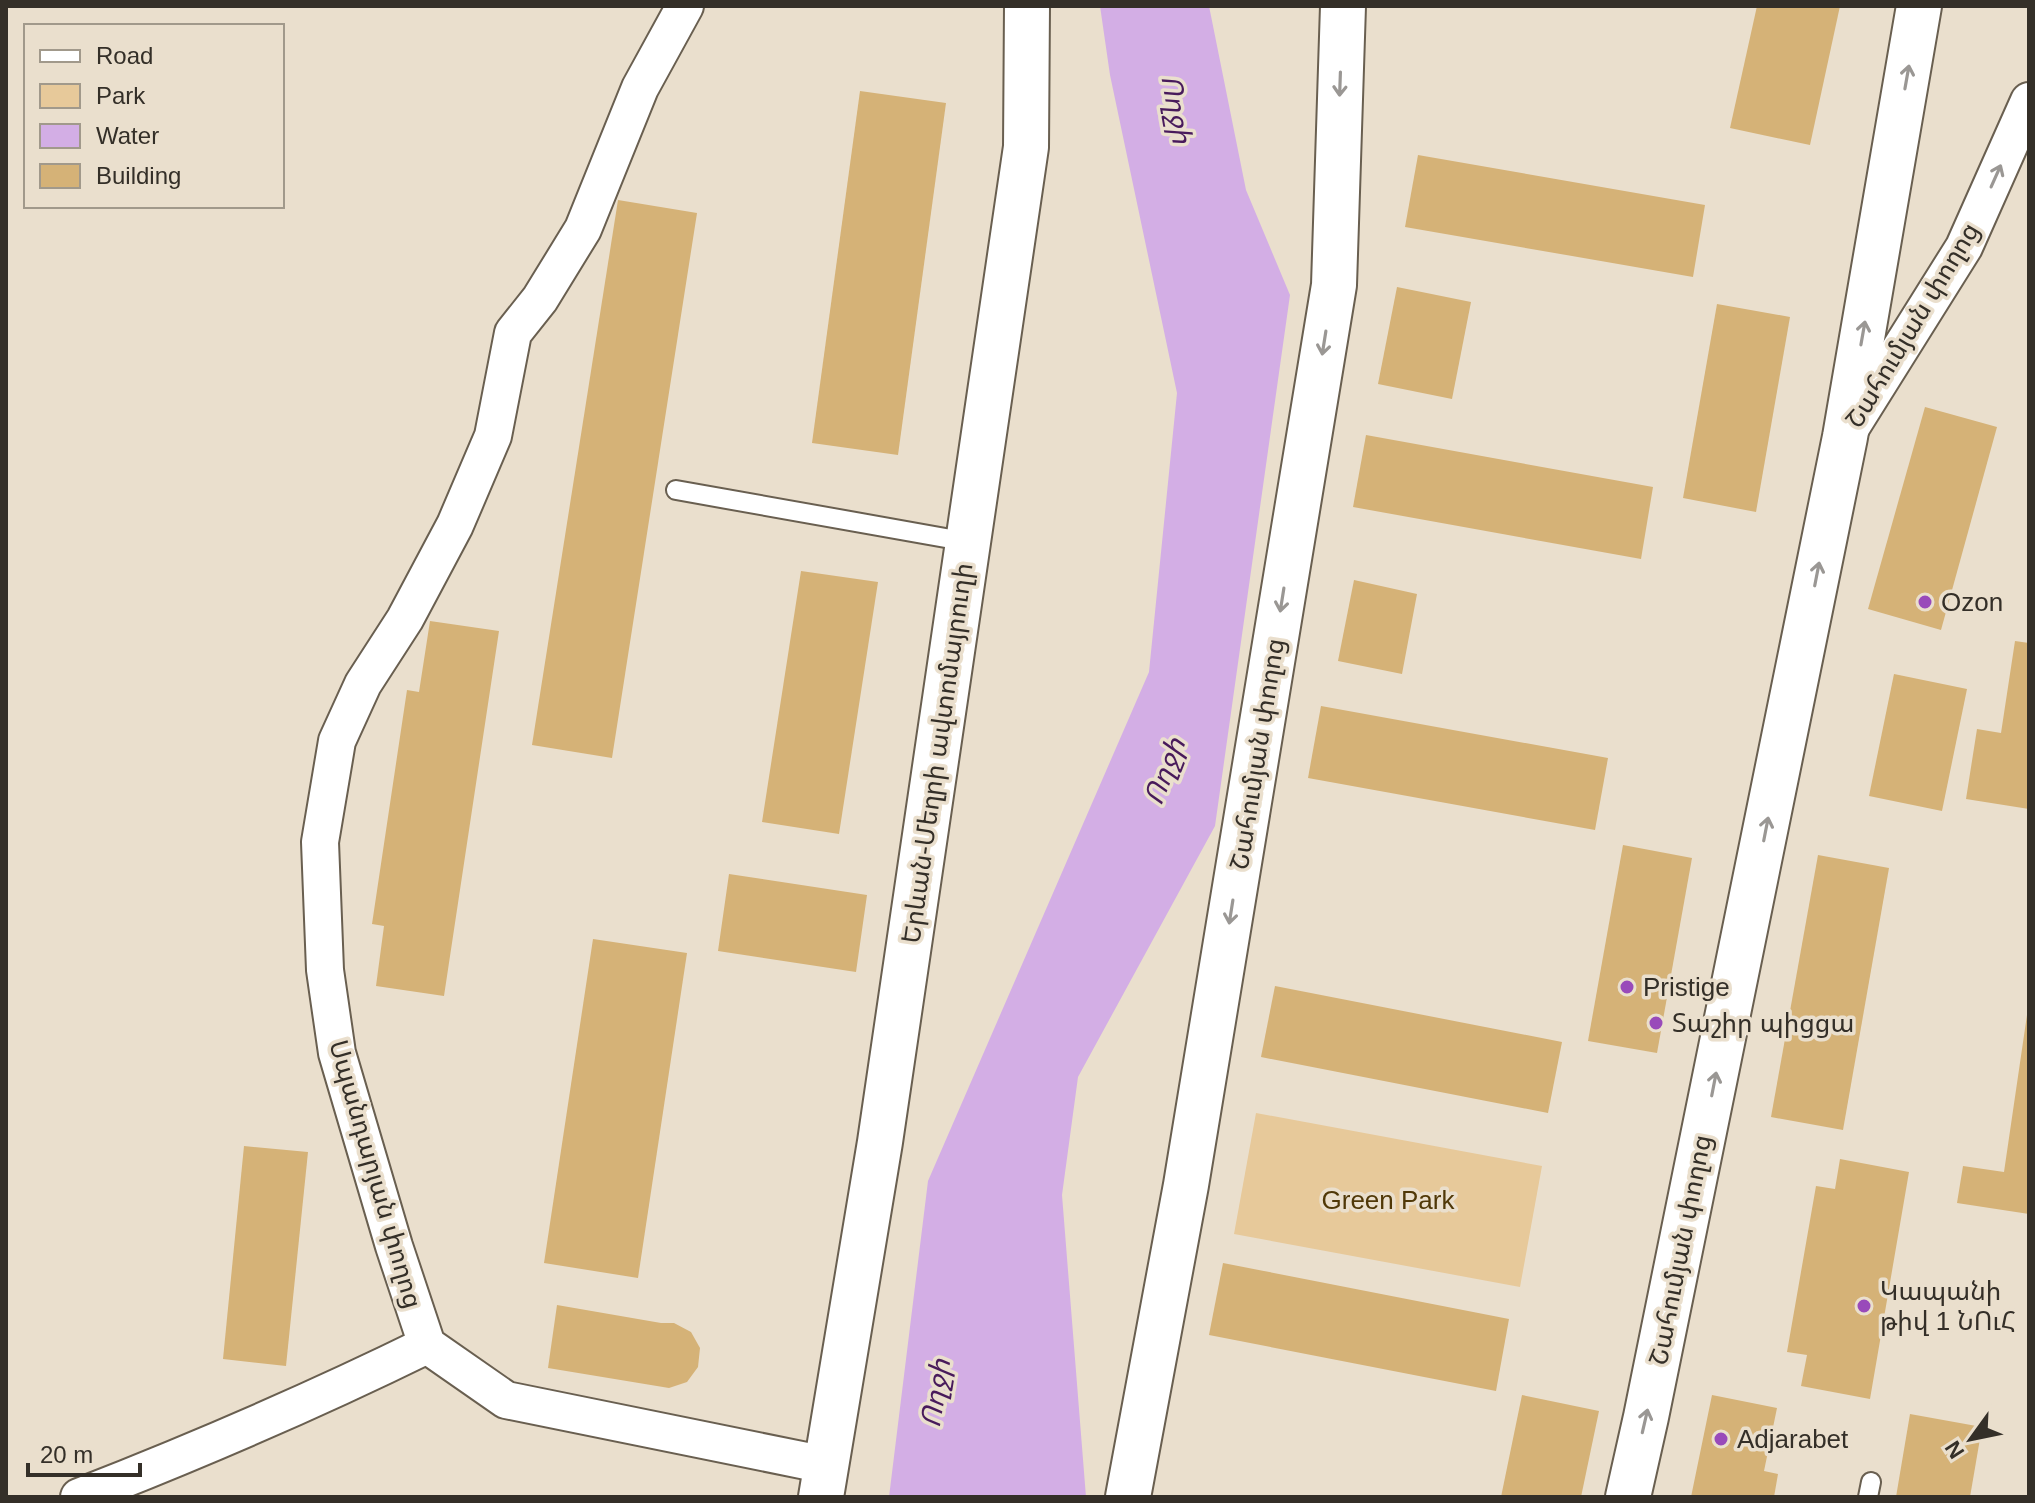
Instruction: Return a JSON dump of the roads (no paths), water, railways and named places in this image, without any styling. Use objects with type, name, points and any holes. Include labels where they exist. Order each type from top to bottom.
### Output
[{"type":"main road","name":"Երևան-Մեղրի ավտոմայրուղի","points":[[824,1481],[880,1142],[1026,147],[1027,6]]},
{"type":"main road","name":"Շահումյան փողոց","points":[[1128,1497],[1186,1185],[1334,285],[1343,6]]},
{"type":"main road","points":[[1845,437],[1919,6]]},
{"type":"main road","name":"Շահումյան փողոց","points":[[1628,1497],[1845,437]]},
{"type":"street","name":"Սպանդարյան փողոց","points":[[427,1345],[337,1053],[325,970],[320,842],[337,741],[363,684],[405,619],[455,525],[493,436],[513,333],[540,299],[583,229],[640,88],[685,6]]},
{"type":"street","name":"Շահումյան փողոց","points":[[1845,437],[1964,247],[2029,101]]},
{"type":"street","points":[[79,1497],[168,1463],[326,1394],[427,1345],[506,1400],[824,1481]]},
{"type":"lane","points":[[676,490],[968,542]]},
{"type":"water","name":"Ողջի","points":[[1100,6],[1209,6],[1246,190],[1290,295],[1215,826],[1078,1077],[1062,1195],[1086,1497],[889,1497],[928,1181],[1149,672],[1177,393],[1110,75]]},
{"type":"place","name":"Ozon","points":[[1925,602]]},
{"type":"place","name":"Pristige","points":[[1627,987]]},
{"type":"place","name":"Տաշիր պիցցա","points":[[1656,1023]]},
{"type":"place","name":"Կապանի թիվ 1 ՆՈւՀ","points":[[1864,1306]]},
{"type":"place","name":"Adjarabet","points":[[1721,1439]]},
{"type":"park label","name":"Green Park","points":[[1388,1200]]}]
